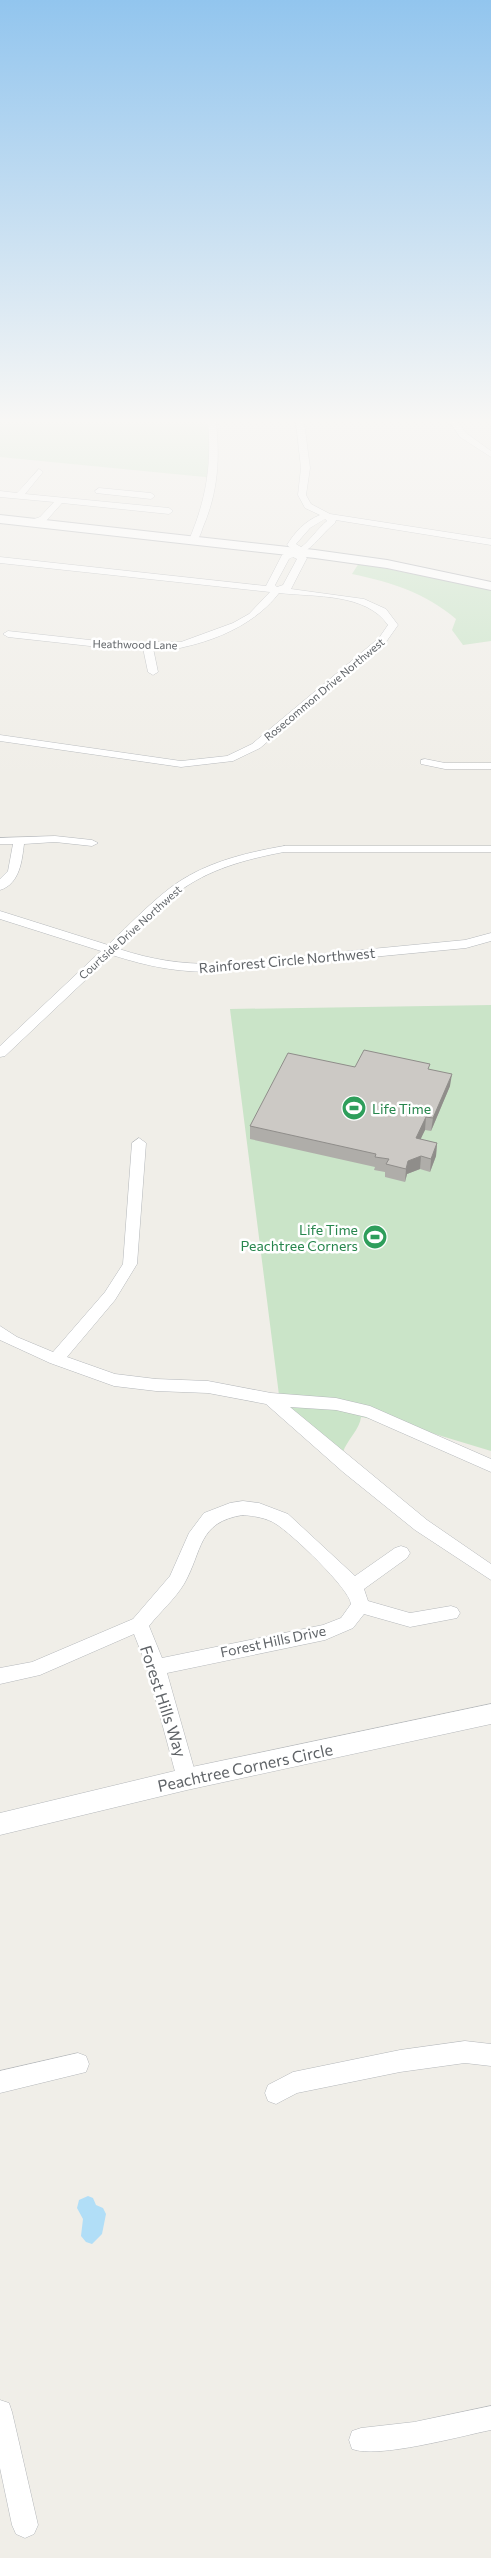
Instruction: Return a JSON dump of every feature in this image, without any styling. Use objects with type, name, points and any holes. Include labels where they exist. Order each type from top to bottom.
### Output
[{"type":"main road","points":[[205,541],[387,564],[491,586]]},
{"type":"street","points":[[277,570],[295,572],[302,558],[291,545],[294,541]]},
{"type":"street","points":[[276,591],[270,585],[285,557],[308,547],[312,541]]},
{"type":"street","name":"Rosecommon Drive Northwest","points":[[0,560],[361,601],[383,611],[393,625],[383,640],[256,746],[229,759],[181,764],[0,738]]},
{"type":"street","name":"Heathwood Lane","points":[[8,634],[80,643],[148,646],[182,645],[236,625],[252,616],[267,603],[276,591],[287,587],[295,572]]},
{"type":"street","points":[[148,646],[153,672]]},
{"type":"street","points":[[425,762],[445,766],[491,766]]},
{"type":"street","points":[[0,841],[55,839],[92,843]]},
{"type":"street","points":[[0,886],[14,872],[19,841]]},
{"type":"street","name":"Courtside Drive Northwest","points":[[0,1053],[173,891],[194,876],[220,863],[251,854],[284,849],[491,849]]},
{"type":"street","name":"Rainforest Circle Northwest","points":[[0,914],[154,964],[187,968],[216,968],[466,944],[491,937]]},
{"type":"street","points":[[56,1360],[110,1296],[130,1264],[139,1143]]},
{"type":"street","points":[[4,1341],[114,1380],[156,1385],[208,1387],[271,1399],[336,1404],[370,1412],[491,1466]]},
{"type":"street","points":[[271,1399],[349,1467],[421,1524],[491,1573]]},
{"type":"street","points":[[0,1676],[34,1669],[139,1624],[177,1580],[195,1538],[210,1518],[230,1510],[243,1508],[259,1510],[282,1519],[354,1586],[360,1606],[410,1620],[451,1613]]},
{"type":"street","points":[[354,1586],[401,1552]]},
{"type":"street","name":"Forest Hills Drive","points":[[156,1667],[325,1632],[347,1623],[360,1606]]},
{"type":"street","name":"Forest Hills Way","points":[[139,1624],[156,1667],[187,1779]]},
{"type":"street","name":"Peachtree Corners Circle","points":[[0,1824],[187,1779],[491,1714]]},
{"type":"street","points":[[276,2093],[293,2083],[400,2061],[465,2052],[491,2055]]},
{"type":"street","points":[[0,2082],[78,2064]]},
{"type":"street","points":[[0,2412],[25,2525]]},
{"type":"street","points":[[360,2440],[414,2434],[491,2418]]},
{"type":"green space","points":[[359,563],[491,590],[491,641],[463,645],[452,630],[456,619],[445,610],[420,595],[394,585],[352,574]]},
{"type":"green space","name":"Life Time Peachtree Corners","points":[[491,1005],[491,1451],[405,1425],[361,1417],[343,1452],[280,1403],[230,1009]]},
{"type":"water","points":[[88,2196],[93,2198],[96,2205],[103,2208],[106,2214],[102,2234],[92,2244],[86,2242],[81,2236],[83,2219],[77,2208],[79,2200]]},
{"type":"building","name":"Life Time","points":[[364,1050],[430,1064],[428,1069],[452,1074],[433,1118],[426,1117],[416,1138],[437,1143],[431,1159],[421,1156],[408,1161],[406,1169],[386,1164],[389,1159],[375,1157],[376,1154],[250,1126],[288,1053],[355,1067]]},
{"type":"place","name":"Life Time","points":[[354,1108]]},
{"type":"place","name":"Life Time Peachtree Corners","points":[[375,1237]]}]
